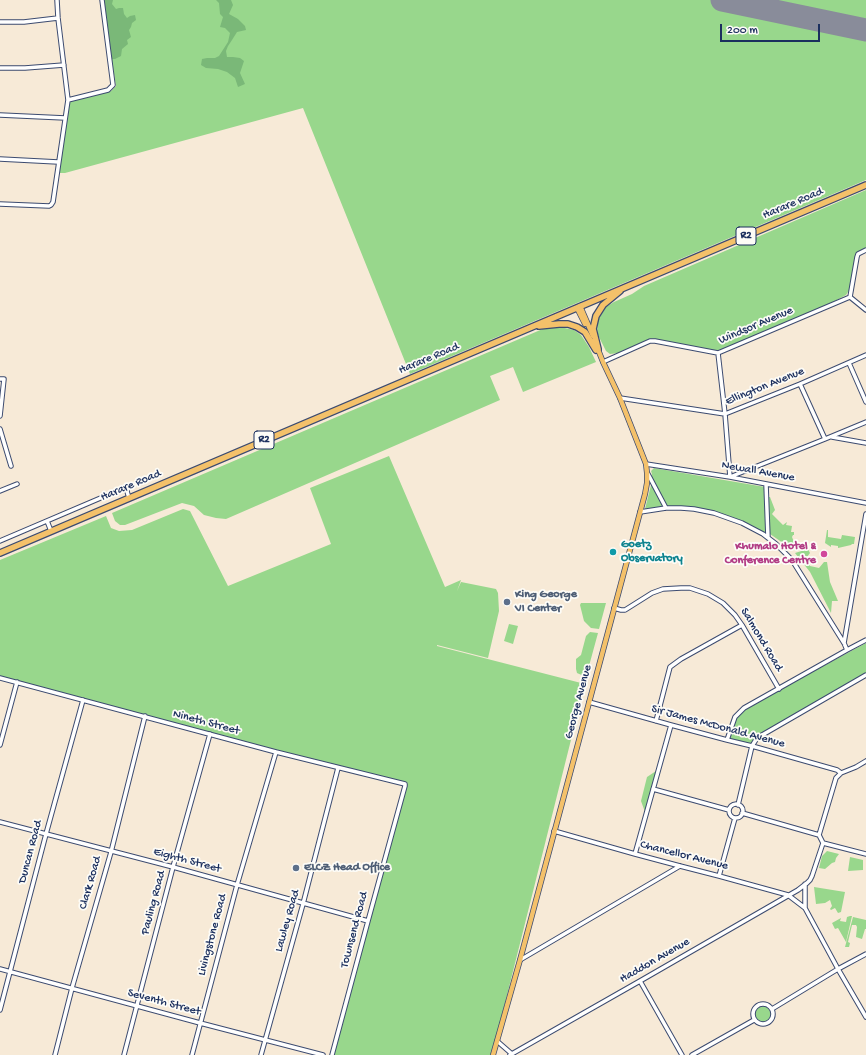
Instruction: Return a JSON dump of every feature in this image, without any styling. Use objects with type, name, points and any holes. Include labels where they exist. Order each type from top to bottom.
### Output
[{"type":"highway","name":"Harare Road","points":[[0,553],[866,185]]},
{"type":"highway","points":[[597,349],[593,329],[596,316],[603,305],[626,286]]},
{"type":"highway","points":[[529,328],[554,324],[568,324],[585,332],[597,349]]},
{"type":"main road","name":"George Avenue","points":[[493,1055],[520,960],[645,494],[647,473],[646,464],[620,398],[579,307]]},
{"type":"street","points":[[0,204],[52,205],[68,100],[57,0]]},
{"type":"street","points":[[68,100],[108,90],[113,85],[102,0]]},
{"type":"street","points":[[0,22],[24,22],[58,18]]},
{"type":"street","points":[[0,68],[64,65]]},
{"type":"street","points":[[0,115],[65,118]]},
{"type":"street","points":[[0,159],[58,162]]},
{"type":"street","points":[[866,250],[858,254],[850,297],[866,310]]},
{"type":"street","name":"Windsor Avenue","points":[[602,360],[650,341],[718,354],[850,297]]},
{"type":"street","points":[[718,354],[730,477],[866,422]]},
{"type":"street","name":"Ellington Avenue","points":[[620,398],[725,414],[800,384],[866,355]]},
{"type":"street","points":[[849,363],[866,402]]},
{"type":"street","points":[[0,416],[2,379]]},
{"type":"street","points":[[800,384],[824,439]]},
{"type":"street","points":[[0,429],[11,466]]},
{"type":"street","points":[[831,437],[866,443]]},
{"type":"street","name":"Newall Avenue","points":[[646,464],[730,477],[866,503]]},
{"type":"street","points":[[647,473],[666,508]]},
{"type":"street","points":[[0,492],[17,484]]},
{"type":"street","points":[[766,484],[768,538]]},
{"type":"street","points":[[0,541],[124,488],[126,488],[129,498]]},
{"type":"street","points":[[640,512],[666,508],[681,508],[714,513],[742,523],[768,538],[792,560],[847,650]]},
{"type":"street","points":[[844,643],[866,514]]},
{"type":"street","points":[[47,521],[51,531]]},
{"type":"street","name":"Salmond Road","points":[[614,608],[625,610],[652,593],[663,589],[690,588],[718,598],[728,607],[742,625],[779,689]]},
{"type":"street","points":[[656,721],[670,667],[681,659],[742,625]]},
{"type":"street","points":[[726,740],[734,720],[744,708],[866,640]]},
{"type":"street","points":[[738,805],[752,746],[757,738],[866,674]]},
{"type":"street","name":"Nineth Street","points":[[0,678],[276,752],[403,784],[405,786]]},
{"type":"street","points":[[0,745],[17,682]]},
{"type":"street","name":"Duncan Road","points":[[0,1010],[83,700]]},
{"type":"street","name":"Sir James McDonald Avenue","points":[[589,702],[752,746],[837,770],[841,773]]},
{"type":"street","name":"Clark Road","points":[[55,1055],[110,852],[144,716]]},
{"type":"street","points":[[635,854],[671,725]]},
{"type":"street","name":"Pauling Road","points":[[124,1055],[210,734]]},
{"type":"street","name":"Livingstone Road","points":[[192,1055],[237,886],[276,752]]},
{"type":"street","points":[[866,761],[841,773],[836,778],[819,835],[823,843],[812,876],[806,884],[805,908],[866,1017]]},
{"type":"street","name":"Lawley Road","points":[[261,1055],[303,904],[338,768]]},
{"type":"street","name":"Townsend Road","points":[[332,1055],[405,786]]},
{"type":"street","points":[[653,789],[729,810]]},
{"type":"street","points":[[729,810],[732,805],[738,805],[741,807],[742,814]]},
{"type":"street","points":[[729,810],[730,815],[735,818]]},
{"type":"street","points":[[742,814],[819,835]]},
{"type":"street","points":[[735,818],[738,818],[742,814]]},
{"type":"street","points":[[719,876],[735,818]]},
{"type":"street","name":"Eighth Street","points":[[0,822],[110,852],[174,867],[237,886],[368,921]]},
{"type":"street","name":"Chancellor Avenue","points":[[554,831],[788,895],[805,908]]},
{"type":"street","points":[[823,843],[866,854]]},
{"type":"street","points":[[520,960],[680,866]]},
{"type":"street","name":"Haddon Avenue","points":[[497,1041],[511,1054],[806,884]]},
{"type":"street","points":[[772,1009],[866,954]]},
{"type":"street","name":"Seventh Street","points":[[0,968],[323,1055]]},
{"type":"street","points":[[640,981],[682,1055]]},
{"type":"street","points":[[766,1004],[770,1006],[774,1013],[774,1017],[769,1024],[761,1025],[754,1020],[753,1012],[758,1005],[766,1004]]},
{"type":"street","points":[[692,1055],[754,1020]]},
{"type":"green space","points":[[104,0],[866,0],[866,180],[410,374],[303,108],[65,173],[59,173],[70,101],[111,91],[116,86],[108,38]]},
{"type":"green space","points":[[104,0],[113,0],[112,4],[116,9],[123,8],[124,14],[127,18],[135,15],[136,20],[132,23],[129,30],[131,37],[127,40],[128,44],[122,49],[121,56],[115,59],[112,59]]},
{"type":"green space","points":[[216,0],[231,0],[233,5],[229,14],[238,19],[245,26],[246,30],[237,32],[226,51],[227,57],[240,58],[244,61],[240,73],[245,84],[238,87],[235,78],[227,72],[218,69],[206,68],[201,65],[202,59],[215,58],[219,56],[228,42],[230,33],[225,28],[220,27],[223,17],[220,14],[219,3]]},
{"type":"green space","points":[[866,190],[866,249],[858,252],[850,289],[846,295],[820,309],[718,351],[660,340],[651,340],[645,341],[619,353],[610,354],[606,351],[597,333],[598,320],[606,307],[614,302],[632,294],[644,286]]},
{"type":"green space","points":[[560,327],[574,330],[581,335],[596,362],[523,392],[513,367],[490,376],[500,400],[226,519],[204,515],[194,506],[182,503],[125,525],[120,525],[115,521],[112,513],[545,328]]},
{"type":"green space","points":[[389,456],[445,587],[461,580],[457,591],[461,582],[496,589],[498,593],[499,611],[488,658],[437,646],[585,684],[492,1055],[332,1055],[406,784],[0,676],[0,560],[106,516],[111,528],[119,531],[132,530],[183,509],[190,511],[228,586],[331,544],[310,488]]},
{"type":"green space","points":[[654,468],[765,487],[767,536],[715,513],[666,508],[645,509],[651,485],[651,471]]},
{"type":"green space","points":[[768,497],[770,497],[775,510],[772,514],[783,525],[787,522],[786,525],[792,526],[791,532],[794,532],[794,535],[792,537],[794,542],[797,544],[797,548],[793,550],[770,534]]},
{"type":"green space","points":[[827,530],[828,537],[841,539],[842,535],[855,537],[854,544],[838,548],[838,546],[831,545],[831,547],[825,543]]},
{"type":"green space","points":[[808,549],[810,553],[807,557],[810,566],[819,568],[824,562],[827,562],[830,582],[838,601],[832,601],[831,613],[810,572],[795,553]]},
{"type":"green space","points":[[581,603],[606,603],[599,629],[591,628],[584,621],[580,605]]},
{"type":"green space","points":[[509,624],[518,626],[513,644],[504,641]]},
{"type":"green space","points":[[590,632],[598,633],[586,677],[577,673],[576,659],[581,655],[586,636]]},
{"type":"green space","points":[[866,643],[866,674],[756,737],[752,745],[728,739],[736,717],[744,709]]},
{"type":"green space","points":[[656,771],[645,812],[641,801],[647,777]]},
{"type":"green space","points":[[827,851],[839,854],[835,862],[825,869],[819,868],[822,856]]},
{"type":"green space","points":[[850,857],[863,860],[863,870],[848,871]]},
{"type":"green space","points":[[814,887],[845,892],[841,912],[838,913],[835,908],[830,909],[832,906],[830,900],[825,903],[816,904]]},
{"type":"green space","points":[[852,916],[846,942],[838,928],[835,929],[832,923],[841,918],[840,921],[846,922],[847,917]]},
{"type":"green space","points":[[853,917],[866,920],[866,929],[862,939],[856,937],[857,927],[856,925],[852,925],[848,942],[850,943],[849,947],[845,947]]},
{"type":"green space","points":[[759,1004],[767,1004],[773,1010],[773,1018],[767,1024],[759,1024],[753,1018],[753,1010]]},
{"type":"runway","points":[[722,0],[866,30]]},
{"type":"place","name":"Goetz Observatory","points":[[613,552]]},
{"type":"place","name":"Khumalo Hotel & Conference Centre","points":[[824,554]]},
{"type":"place","name":"King George VI Center","points":[[507,602]]},
{"type":"place","name":"ELCZ Head Office","points":[[296,868]]}]
